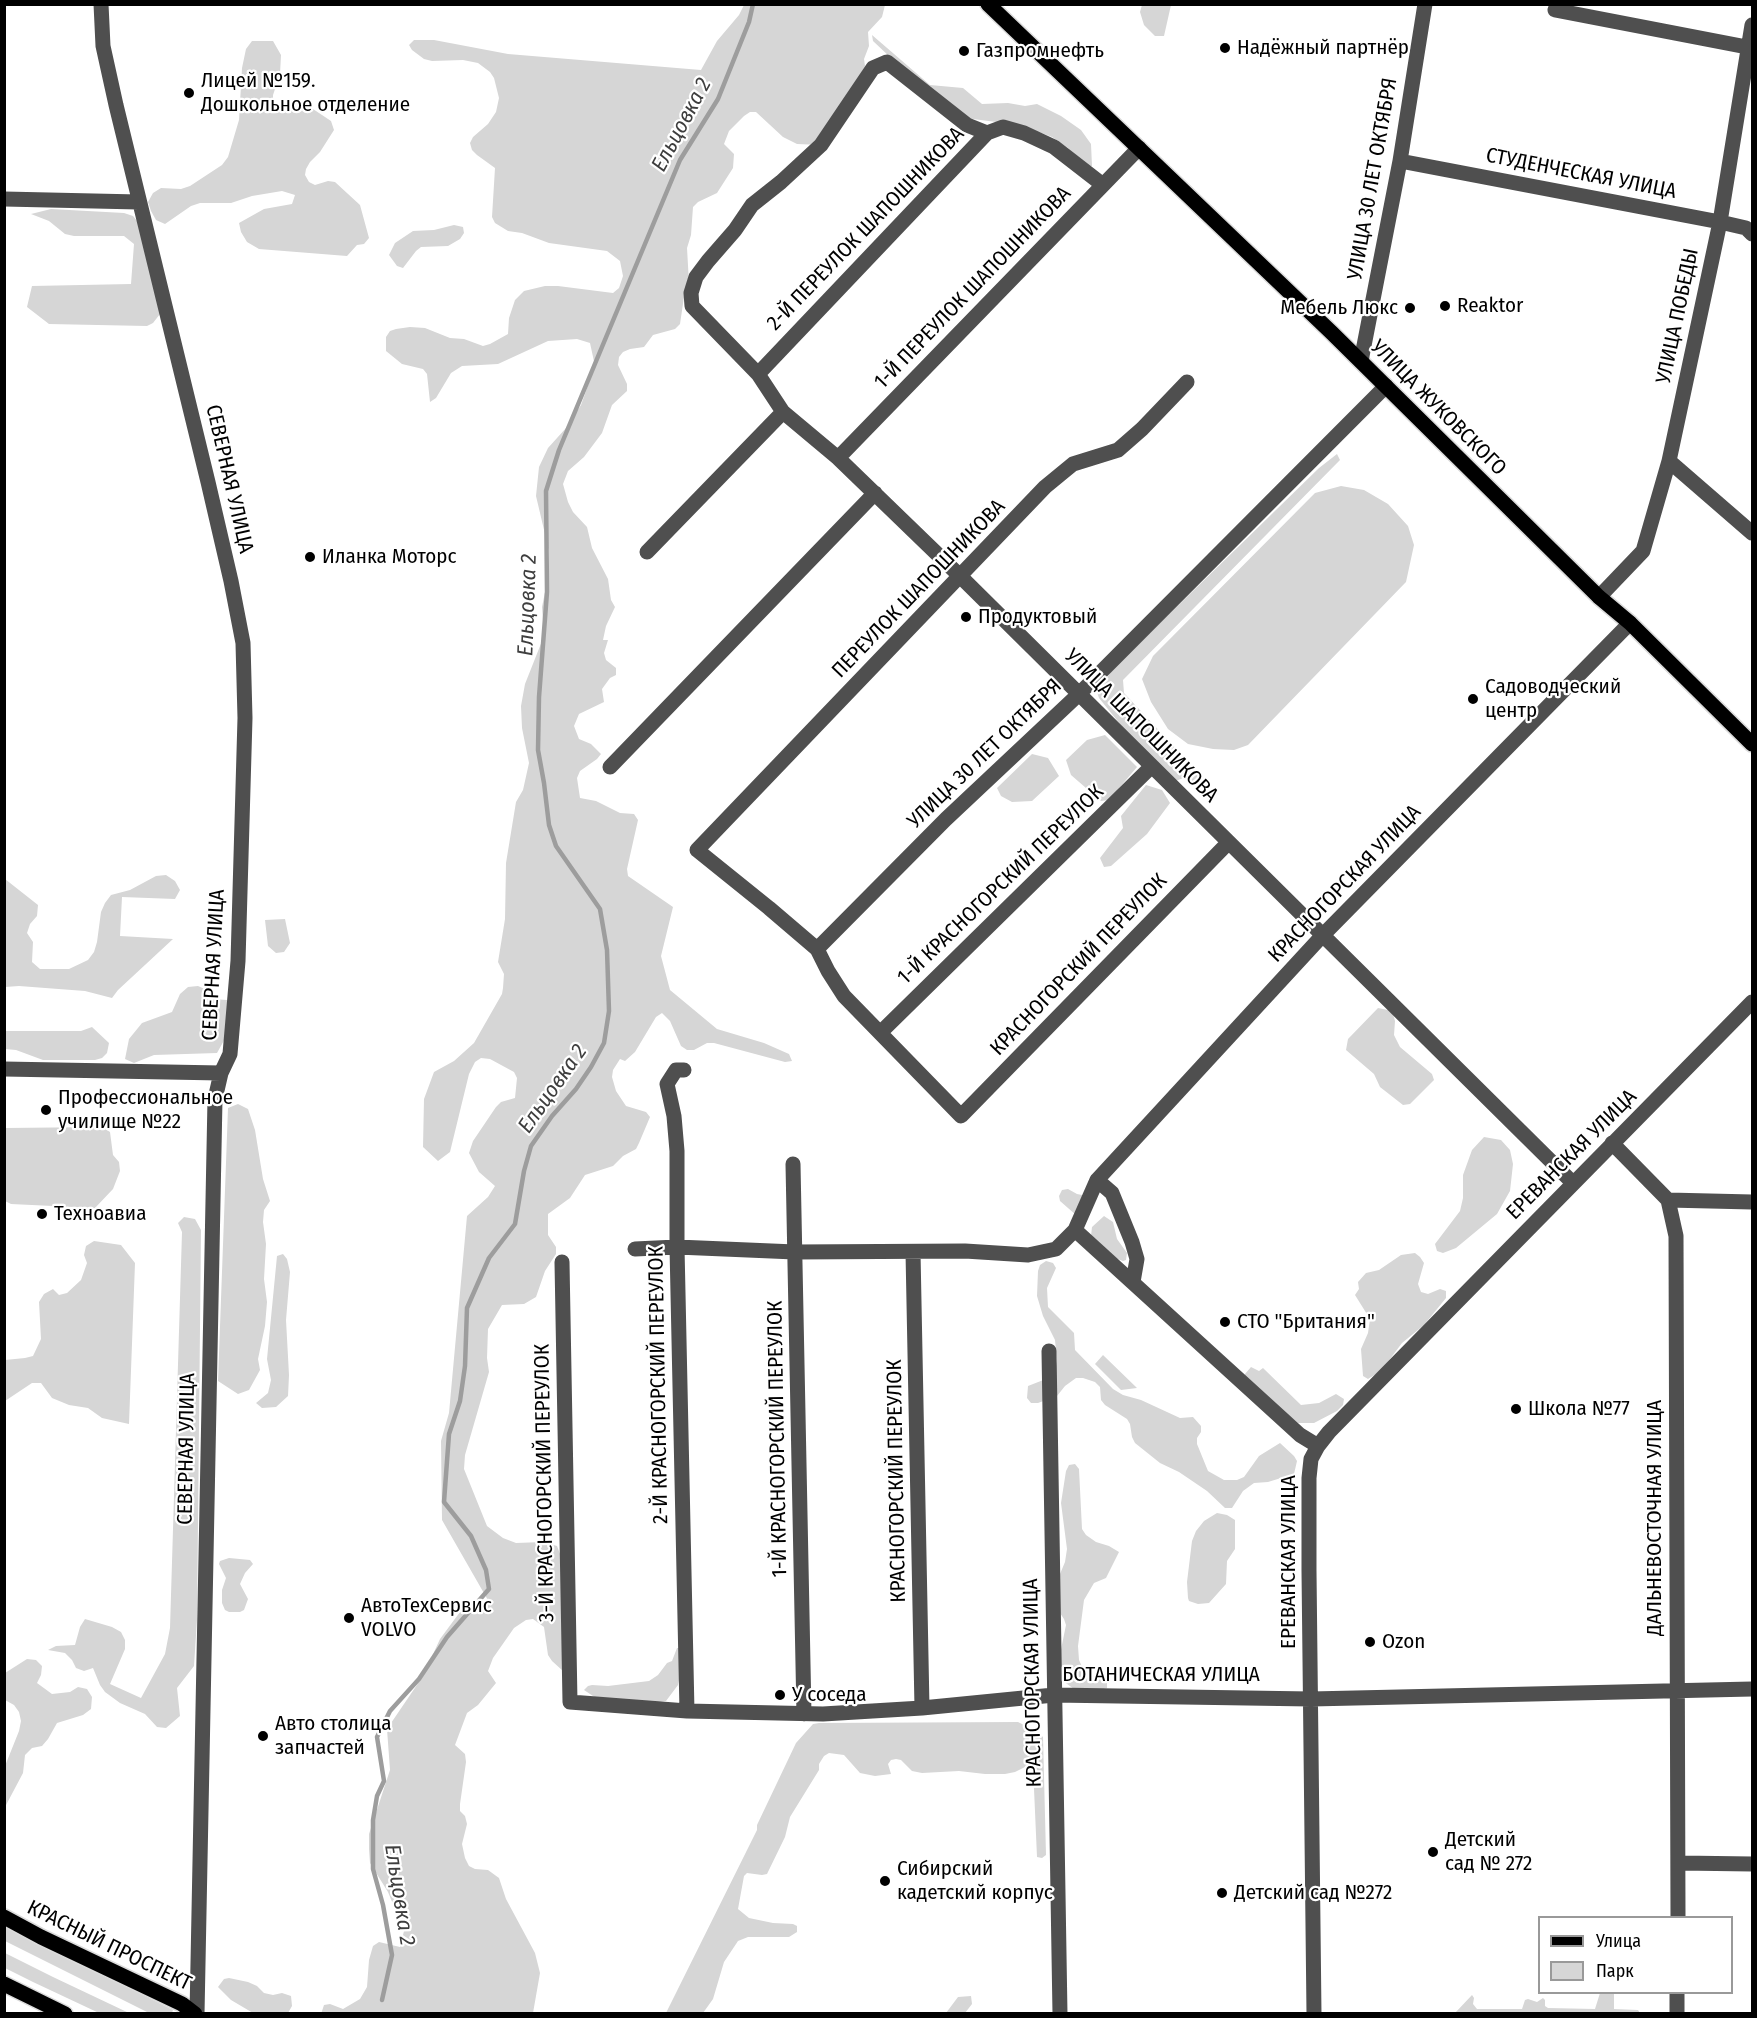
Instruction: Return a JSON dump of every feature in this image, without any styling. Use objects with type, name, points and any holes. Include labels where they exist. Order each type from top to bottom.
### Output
[{"type":"main road","name":"УЛИЦА ЖУКОВСКОГО","points":[[988,4],[1361,361],[1599,597],[1630,623],[1752,744]]},
{"type":"main road","name":"КРАСНЫЙ ПРОСПЕКТ","points":[[4,1917],[196,2013]]},
{"type":"main road","points":[[4,1984],[65,2013]]},
{"type":"street","name":"СЕВЕРНАЯ УЛИЦА","points":[[101,4],[103,46],[211,493],[243,643],[245,718],[238,961],[230,1054],[221,1073],[215,1099],[196,2013]]},
{"type":"street","name":"УЛИЦА 30 ЛЕТ ОКТЯБРЯ","points":[[1361,361],[1400,161],[1425,4]]},
{"type":"street","points":[[1555,10],[1751,47]]},
{"type":"street","name":"УЛИЦА ПОБЕДЫ","points":[[1599,597],[1643,551],[1669,461],[1720,222],[1751,47],[1752,25]]},
{"type":"street","name":"УЛИЦА ШАПОШНИКОВА","points":[[987,133],[967,125],[887,62],[873,68],[821,145],[752,205],[735,230],[696,277],[691,293],[692,306],[758,374],[783,412],[838,458],[875,493],[1573,1183]]},
{"type":"street","name":"2-Й ПЕРЕУЛОК ШАПОШНИКОВА","points":[[758,374],[987,133],[1003,127],[1024,133],[1054,147],[1103,185]]},
{"type":"street","name":"1-Й ПЕРЕУЛОК ШАПОШНИКОВА","points":[[838,458],[1139,148]]},
{"type":"street","name":"СТУДЕНЧЕСКАЯ УЛИЦА","points":[[1400,161],[1720,222],[1746,228],[1752,234]]},
{"type":"street","points":[[4,199],[139,202]]},
{"type":"street","name":"ПЕРЕУЛОК ШАПОШНИКОВА","points":[[817,950],[697,850],[1046,487],[1073,464],[1118,450],[1142,429],[1187,382]]},
{"type":"street","name":"УЛИЦА 30 ЛЕТ ОКТЯБРЯ","points":[[817,950],[946,819],[1079,694],[1386,386]]},
{"type":"street","points":[[647,552],[783,412]]},
{"type":"street","points":[[1669,461],[1752,533]]},
{"type":"street","points":[[610,767],[875,493]]},
{"type":"street","name":"КРАСНОГОРСКАЯ УЛИЦА","points":[[1075,1230],[1097,1180],[1322,936],[1630,623]]},
{"type":"street","name":"1-Й КРАСНОГОРСКИЙ ПЕРЕУЛОК","points":[[880,1033],[1151,767]]},
{"type":"street","name":"КРАСНОГОРСКИЙ ПЕРЕУЛОК","points":[[880,1033],[961,1116],[1227,843]]},
{"type":"street","points":[[817,950],[844,996],[880,1033]]},
{"type":"street","name":"ЕРЕВАНСКАЯ УЛИЦА","points":[[1314,2013],[1309,1478],[1311,1460],[1329,1432],[1752,1002]]},
{"type":"street","points":[[4,1069],[221,1073]]},
{"type":"street","name":"2-Й КРАСНОГОРСКИЙ ПЕРЕУЛОК","points":[[684,1071],[676,1070],[667,1083],[674,1116],[677,1151],[687,1711]]},
{"type":"street","points":[[1612,1143],[1668,1200],[1752,1202]]},
{"type":"street","name":"1-Й КРАСНОГОРСКИЙ ПЕРЕУЛОК","points":[[793,1164],[804,1713]]},
{"type":"street","points":[[1097,1180],[1112,1193],[1132,1242],[1137,1259],[1133,1282]]},
{"type":"street","name":"ДАЛЬНЕВОСТОЧНАЯ УЛИЦА","points":[[1668,1200],[1676,1236],[1676,1690],[1680,1863],[1678,1916]]},
{"type":"street","points":[[635,1249],[677,1247],[795,1252],[964,1251],[1028,1255],[1056,1249],[1075,1230],[1300,1434],[1318,1446]]},
{"type":"street","name":"КРАСНОГОРСКИЙ ПЕРЕУЛОК","points":[[913,1252],[922,1708]]},
{"type":"street","name":"3-Й КРАСНОГОРСКИЙ ПЕРЕУЛОК","points":[[562,1262],[570,1702]]},
{"type":"street","name":"КРАСНОГОРСКАЯ УЛИЦА","points":[[1049,1352],[1060,2013]]},
{"type":"street","name":"БОТАНИЧЕСКАЯ УЛИЦА","points":[[570,1702],[687,1711],[804,1713],[922,1708],[1054,1695],[1311,1699],[1752,1689]]},
{"type":"street","points":[[1680,1863],[1752,1864]]},
{"type":"street","points":[[1677,1994],[1677,2013]]},
{"type":"green space","points":[[744,5],[885,5],[882,17],[868,32],[869,46],[864,59],[865,66],[821,145],[797,144],[783,137],[756,112],[750,112],[744,116],[729,131],[724,144],[734,154],[733,168],[717,193],[693,207],[691,235],[687,248],[689,283],[684,297],[680,324],[675,329],[653,335],[644,347],[630,349],[619,357],[618,365],[627,384],[627,391],[612,405],[602,433],[584,457],[568,471],[563,484],[568,502],[573,512],[587,527],[592,548],[608,579],[611,600],[615,607],[606,626],[603,640],[608,640],[604,653],[606,660],[616,668],[616,675],[610,678],[602,689],[604,702],[579,714],[574,726],[579,739],[591,744],[601,754],[580,771],[577,778],[580,798],[596,801],[620,813],[634,814],[638,820],[627,869],[628,876],[673,907],[661,956],[670,990],[717,1029],[764,1043],[789,1054],[792,1061],[785,1062],[714,1043],[687,1050],[681,1046],[670,1021],[662,1013],[656,1017],[635,1052],[625,1061],[620,1059],[613,1070],[612,1077],[616,1091],[626,1106],[646,1112],[650,1117],[636,1149],[623,1156],[613,1166],[585,1175],[570,1198],[548,1214],[548,1235],[556,1247],[556,1254],[545,1271],[536,1297],[524,1304],[502,1305],[488,1329],[489,1372],[465,1455],[464,1469],[487,1526],[503,1538],[516,1543],[543,1542],[557,1546],[562,1559],[563,1671],[548,1655],[544,1627],[533,1619],[526,1620],[514,1628],[493,1658],[488,1671],[496,1683],[478,1705],[467,1713],[455,1745],[465,1754],[466,1762],[460,1804],[460,1811],[465,1816],[467,1824],[462,1844],[465,1858],[469,1866],[488,1870],[499,1878],[506,1899],[535,1953],[540,1973],[533,2013],[321,2014],[324,2005],[330,2004],[343,2009],[360,1999],[367,1987],[369,1960],[373,1946],[379,1942],[400,1947],[404,1931],[388,1892],[370,1863],[369,1849],[369,1834],[390,1770],[387,1729],[423,1676],[440,1639],[460,1612],[470,1603],[489,1602],[442,1520],[441,1441],[449,1413],[467,1216],[488,1197],[495,1186],[479,1172],[469,1153],[473,1141],[496,1107],[501,1102],[515,1098],[517,1078],[514,1072],[490,1059],[481,1058],[475,1062],[469,1074],[450,1152],[438,1161],[423,1147],[424,1099],[434,1072],[454,1061],[474,1043],[502,994],[504,974],[498,962],[505,919],[506,863],[516,802],[523,790],[529,763],[522,728],[521,706],[525,684],[544,636],[542,607],[549,572],[549,551],[536,496],[539,467],[548,448],[566,428],[581,405],[595,366],[590,343],[577,339],[548,341],[498,364],[462,366],[451,373],[436,398],[430,402],[427,374],[423,369],[402,364],[386,351],[386,337],[390,331],[396,329],[425,328],[450,338],[464,339],[483,346],[508,334],[509,318],[515,300],[524,291],[545,286],[558,286],[613,293],[619,288],[623,276],[620,261],[607,251],[549,243],[522,233],[508,231],[495,223],[492,217],[495,168],[472,150],[470,143],[496,112],[499,98],[494,78],[478,63],[463,60],[424,59],[409,45],[414,40],[434,40],[508,54],[701,70],[717,41],[739,15]]},
{"type":"green space","points":[[1142,5],[1171,5],[1164,36],[1155,36],[1144,25],[1140,12]]},
{"type":"green space","points":[[872,35],[930,85],[963,88],[982,104],[1008,103],[1025,106],[1037,104],[1061,116],[1081,130],[1091,144],[1092,166],[1084,166],[1076,160],[1068,148],[1052,137],[1020,125],[965,118],[909,75],[873,41]]},
{"type":"green space","points":[[252,41],[273,41],[281,55],[280,74],[273,95],[273,105],[282,108],[313,109],[331,121],[334,130],[320,152],[310,162],[305,175],[309,182],[315,185],[328,181],[335,182],[360,205],[369,238],[364,244],[357,245],[347,256],[259,249],[247,242],[239,223],[264,209],[292,204],[295,195],[282,191],[252,196],[231,203],[200,203],[191,206],[165,224],[156,220],[151,211],[148,202],[153,193],[161,188],[181,189],[190,186],[222,165],[228,157],[239,120],[242,68],[246,49]]},
{"type":"green space","points":[[51,209],[124,213],[133,216],[143,228],[160,314],[153,323],[147,326],[49,324],[27,307],[32,286],[131,284],[134,244],[124,236],[65,234],[49,221],[31,214]]},
{"type":"green space","points":[[454,225],[463,227],[464,233],[460,239],[448,246],[421,247],[403,268],[397,266],[389,255],[395,243],[413,231],[434,230]]},
{"type":"green space","points":[[1337,454],[1340,460],[1123,680],[1124,693],[1209,784],[1208,791],[1186,777],[1173,782],[1141,750],[1099,698],[1097,692],[1113,669],[1319,468]]},
{"type":"green space","points":[[1341,486],[1364,490],[1388,504],[1408,526],[1414,545],[1406,582],[1248,745],[1234,750],[1188,744],[1168,729],[1151,702],[1142,679],[1153,656],[1315,493]]},
{"type":"green space","points":[[1105,735],[1137,767],[1109,800],[1101,801],[1071,775],[1066,760],[1087,740]]},
{"type":"green space","points":[[1032,754],[1048,758],[1059,776],[1032,801],[1012,802],[1001,796],[997,788]]},
{"type":"green space","points":[[1146,785],[1162,790],[1170,803],[1147,834],[1111,866],[1104,867],[1100,858],[1123,828],[1121,816]]},
{"type":"green space","points":[[166,875],[175,881],[180,890],[175,899],[122,897],[120,936],[173,939],[112,998],[85,991],[5,987],[5,879],[38,905],[37,916],[30,924],[27,933],[33,942],[32,962],[40,969],[69,969],[88,960],[94,952],[101,912],[111,895],[130,890],[156,876]]},
{"type":"green space","points":[[285,919],[290,943],[284,952],[276,953],[268,946],[265,920]]},
{"type":"green space","points":[[198,986],[207,990],[212,999],[227,1000],[227,1035],[217,1053],[154,1055],[134,1063],[125,1059],[129,1039],[142,1023],[172,1012],[180,994],[188,987]]},
{"type":"green space","points":[[1378,1008],[1388,1010],[1393,1014],[1394,1035],[1400,1047],[1432,1074],[1434,1080],[1410,1104],[1403,1105],[1380,1087],[1374,1074],[1346,1050],[1348,1039]]},
{"type":"green space","points":[[92,1027],[109,1043],[107,1053],[95,1060],[43,1060],[16,1050],[5,1049],[5,1031],[81,1031]]},
{"type":"green space","points":[[238,1104],[248,1109],[255,1130],[263,1179],[270,1201],[264,1210],[263,1222],[266,1244],[264,1279],[267,1302],[258,1359],[260,1370],[249,1390],[238,1394],[218,1381],[228,1108]]},
{"type":"green space","points":[[102,1127],[110,1132],[113,1155],[119,1162],[120,1171],[113,1189],[95,1208],[11,1204],[5,1201],[5,1128]]},
{"type":"green space","points":[[1484,1137],[1501,1140],[1510,1150],[1513,1164],[1510,1191],[1497,1214],[1456,1248],[1443,1253],[1437,1251],[1435,1244],[1460,1211],[1463,1198],[1463,1175],[1472,1150]]},
{"type":"green space","points":[[1068,1189],[1087,1196],[1076,1215],[1060,1201],[1059,1196],[1062,1190]]},
{"type":"green space","points":[[1104,1216],[1113,1222],[1117,1239],[1127,1253],[1126,1260],[1115,1258],[1091,1236],[1092,1227]]},
{"type":"green space","points":[[184,1217],[195,1219],[201,1230],[197,1620],[194,1666],[177,1688],[180,1716],[166,1728],[157,1727],[145,1714],[120,1703],[105,1692],[93,1668],[84,1671],[76,1668],[65,1653],[48,1650],[56,1646],[75,1645],[85,1619],[112,1627],[121,1632],[125,1640],[125,1649],[110,1684],[141,1698],[165,1654],[170,1628],[182,1232],[178,1223]]},
{"type":"green space","points":[[94,1241],[121,1245],[135,1263],[129,1424],[102,1418],[88,1408],[69,1405],[52,1398],[41,1383],[32,1383],[5,1401],[5,1360],[33,1356],[41,1339],[39,1302],[44,1294],[53,1289],[59,1295],[67,1293],[81,1280],[87,1263],[84,1255],[86,1246]]},
{"type":"green space","points":[[1415,1253],[1424,1263],[1418,1284],[1421,1292],[1428,1294],[1440,1289],[1446,1291],[1446,1298],[1424,1325],[1402,1343],[1381,1371],[1368,1379],[1363,1376],[1361,1349],[1368,1333],[1370,1319],[1355,1295],[1359,1289],[1358,1282],[1366,1273],[1379,1270],[1401,1255]]},
{"type":"green space","points":[[283,1254],[287,1259],[290,1272],[286,1320],[288,1396],[276,1407],[262,1408],[256,1403],[268,1393],[271,1380],[267,1359],[277,1256]]},
{"type":"green space","points":[[1046,1261],[1053,1263],[1056,1268],[1047,1288],[1048,1307],[1074,1333],[1075,1350],[1113,1389],[1123,1395],[1141,1400],[1180,1418],[1193,1417],[1201,1426],[1197,1444],[1208,1471],[1224,1480],[1237,1480],[1244,1477],[1259,1456],[1280,1443],[1297,1461],[1294,1474],[1268,1482],[1254,1483],[1243,1491],[1232,1508],[1225,1508],[1207,1491],[1179,1472],[1160,1463],[1135,1443],[1127,1419],[1105,1405],[1101,1400],[1100,1387],[1095,1382],[1076,1378],[1057,1396],[1038,1403],[1031,1403],[1027,1398],[1028,1386],[1051,1377],[1055,1372],[1057,1360],[1055,1340],[1043,1316],[1037,1296],[1038,1271],[1040,1265]]},
{"type":"green space","points":[[1103,1355],[1137,1388],[1121,1390],[1095,1364]]},
{"type":"green space","points":[[1251,1367],[1259,1371],[1263,1368],[1301,1405],[1319,1403],[1336,1394],[1344,1399],[1343,1405],[1337,1411],[1314,1423],[1298,1423],[1245,1379],[1245,1374]]},
{"type":"green space","points":[[1075,1464],[1079,1469],[1082,1529],[1096,1542],[1119,1552],[1106,1578],[1094,1583],[1084,1600],[1078,1646],[1079,1660],[1084,1671],[1103,1678],[1107,1682],[1107,1688],[1093,1692],[1074,1689],[1063,1681],[1057,1669],[1066,1625],[1050,1598],[1065,1562],[1067,1549],[1061,1503],[1066,1471],[1069,1465]]},
{"type":"green space","points":[[1217,1513],[1235,1520],[1235,1549],[1227,1561],[1226,1584],[1209,1603],[1198,1604],[1189,1601],[1188,1598],[1187,1582],[1192,1541],[1204,1521]]},
{"type":"green space","points":[[229,1558],[250,1560],[253,1564],[245,1573],[240,1584],[248,1599],[244,1610],[240,1612],[225,1610],[222,1603],[222,1590],[226,1578],[219,1564],[220,1561]]},
{"type":"green space","points":[[677,1648],[682,1648],[683,1662],[678,1685],[666,1701],[633,1705],[596,1698],[584,1690],[592,1685],[608,1686],[649,1681],[672,1661]]},
{"type":"green space","points":[[27,1659],[36,1660],[42,1666],[37,1683],[52,1694],[70,1692],[78,1687],[87,1689],[92,1697],[91,1709],[83,1715],[57,1723],[42,1746],[32,1748],[25,1755],[23,1773],[5,1807],[5,1766],[21,1721],[14,1705],[5,1700],[5,1673]]},
{"type":"green space","points":[[1018,1722],[1043,1737],[1046,1855],[1042,1858],[1037,1857],[1033,1766],[1029,1765],[1005,1774],[959,1771],[922,1773],[912,1771],[901,1760],[896,1759],[891,1760],[888,1764],[891,1774],[875,1776],[860,1773],[844,1755],[829,1753],[819,1764],[819,1770],[790,1817],[785,1837],[767,1874],[747,1873],[744,1876],[738,1909],[749,1918],[793,1924],[797,1926],[797,1932],[789,1937],[748,1937],[738,1941],[724,1962],[713,1999],[703,2013],[666,2013],[757,1830],[757,1825],[796,1743],[813,1724]]},
{"type":"green space","points":[[4,1925],[173,2010],[172,2013],[149,2013],[5,1941]]},
{"type":"green space","points":[[5,1953],[129,2013],[99,2013],[33,1982],[5,1968]]},
{"type":"green space","points":[[224,1979],[248,1982],[257,1986],[264,1993],[273,1995],[282,1993],[291,1996],[292,2006],[288,2013],[253,2013],[231,2000],[218,1987]]},
{"type":"green space","points":[[1600,1994],[1614,1994],[1614,2009],[1638,2010],[1640,2013],[1455,2013],[1472,1995],[1473,2004],[1477,2009],[1522,2009],[1525,2000],[1537,2002],[1543,1998],[1548,2008],[1595,2009]]},
{"type":"green space","points":[[971,1996],[972,2004],[965,2013],[946,2013],[958,1997]]},
{"type":"waterway","name":"Ельцовка 2","points":[[382,2000],[392,1955],[383,1905],[373,1869],[373,1820],[377,1796],[384,1781],[377,1737],[390,1711],[419,1679],[447,1637],[489,1589],[486,1570],[471,1536],[444,1502],[449,1434],[460,1401],[465,1366],[467,1308],[489,1258],[515,1224],[524,1171],[531,1146],[591,1067],[604,1043],[609,1011],[607,950],[600,909],[556,846],[549,825],[538,750],[539,697],[547,592],[546,491],[559,450],[680,160],[718,99],[749,22],[753,4]]},
{"type":"place","name":"Надёжный партнёр","points":[[1225,48]]},
{"type":"place","name":"Газпромнефть","points":[[964,51]]},
{"type":"place","name":"Лицей №159. Дошкольное отделение","points":[[189,93]]},
{"type":"place","name":"Reaktor","points":[[1445,306]]},
{"type":"place","name":"Мебель Люкс","points":[[1410,308]]},
{"type":"place","name":"Иланка Моторс","points":[[310,557]]},
{"type":"place","name":"Продуктовый","points":[[966,617]]},
{"type":"place","name":"Садоводческий центр","points":[[1473,699]]},
{"type":"place","name":"Профессиональное училище №22","points":[[46,1110]]},
{"type":"place","name":"Техноавиа","points":[[42,1214]]},
{"type":"place","name":"СТО \"Британия\"","points":[[1225,1322]]},
{"type":"place","name":"Школа №77","points":[[1516,1409]]},
{"type":"place","name":"АвтоТехСервис VOLVO","points":[[349,1618]]},
{"type":"place","name":"Ozon","points":[[1370,1642]]},
{"type":"place","name":"У соседа","points":[[780,1695]]},
{"type":"place","name":"Авто столица запчастей","points":[[263,1736]]},
{"type":"place","name":"Детский сад № 272","points":[[1433,1852]]},
{"type":"place","name":"Сибирский кадетский корпус","points":[[885,1881]]},
{"type":"place","name":"Детский сад №272","points":[[1222,1893]]}]
